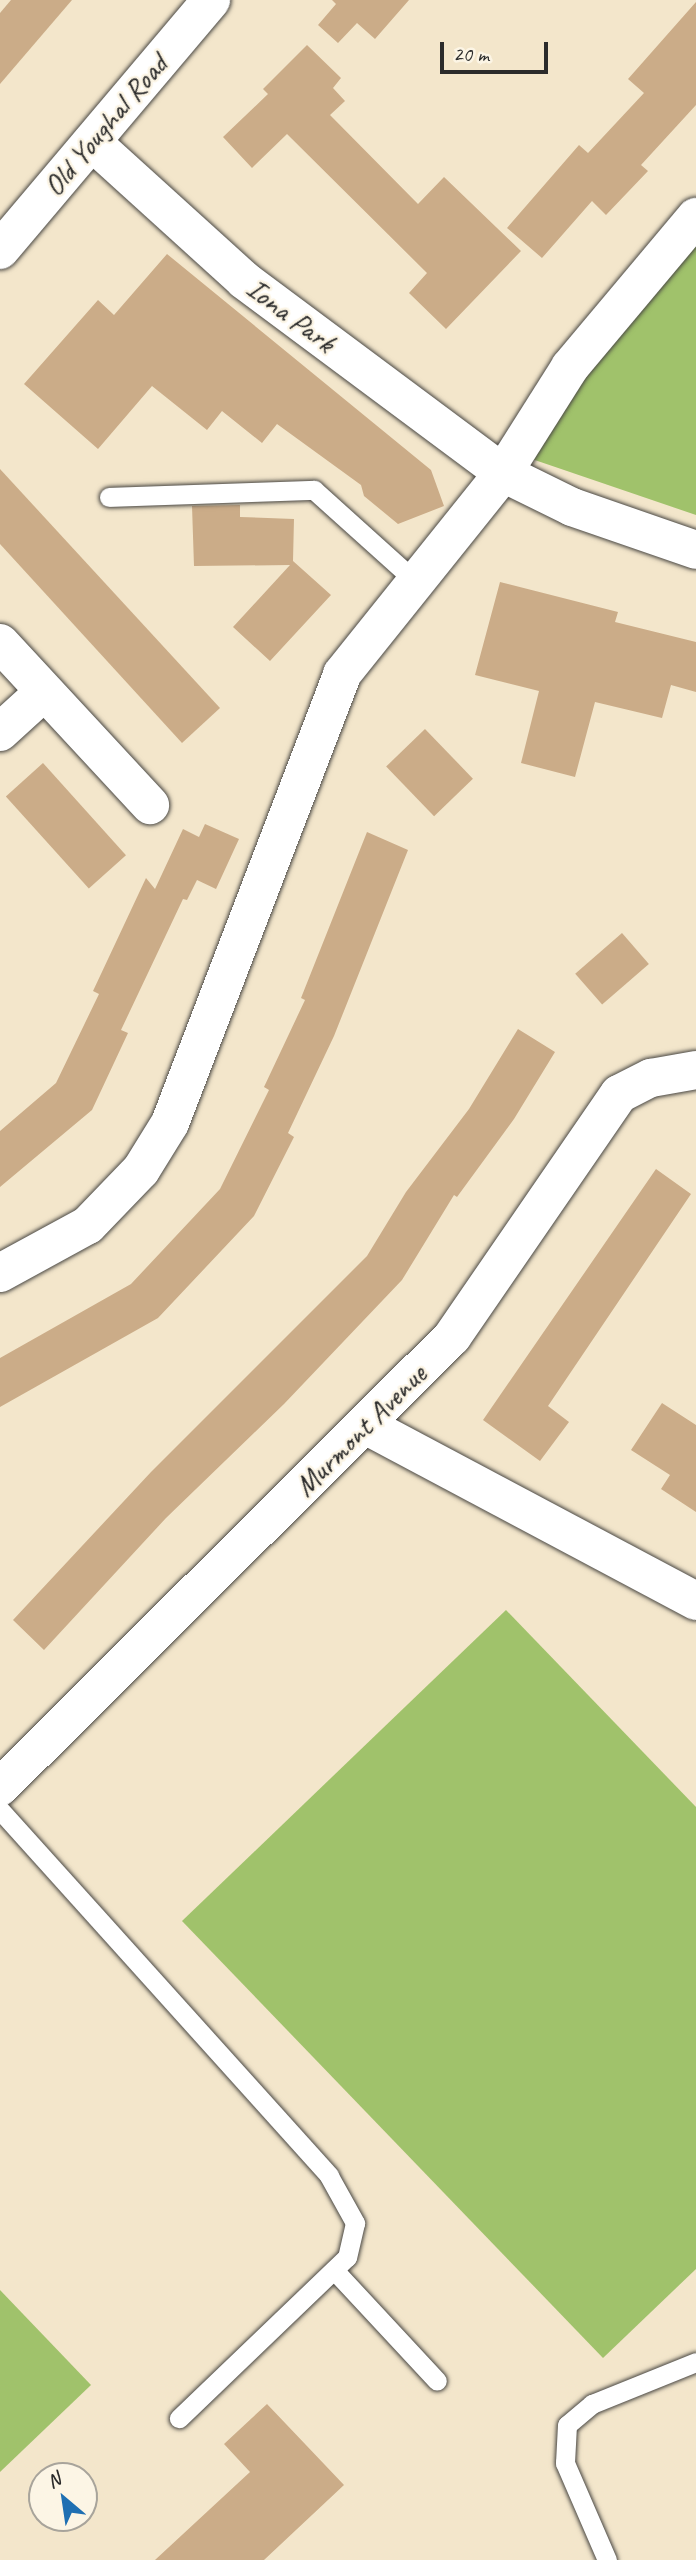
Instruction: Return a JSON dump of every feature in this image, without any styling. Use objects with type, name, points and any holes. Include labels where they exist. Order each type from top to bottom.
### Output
[{"type":"street","name":"Old Youghal Road","points":[[0,250],[211,0]]},
{"type":"street","name":"Iona Park","points":[[92,142],[244,280],[503,473],[572,507],[696,550]]},
{"type":"street","points":[[0,1273],[88,1225],[141,1170],[170,1123],[342,674],[503,473],[570,367],[696,217]]},
{"type":"street","points":[[0,643],[150,805]]},
{"type":"street","points":[[0,732],[44,692]]},
{"type":"street","name":"Murmont Avenue","points":[[0,1787],[452,1336],[619,1094],[651,1077],[696,1070]]},
{"type":"street","points":[[365,1425],[696,1601]]},
{"type":"lane","points":[[108,497],[314,490],[415,582]]},
{"type":"lane","points":[[0,1810],[330,2176],[355,2223],[347,2258],[178,2418]]},
{"type":"lane","points":[[334,2270],[437,2381]]},
{"type":"lane","points":[[607,2560],[565,2463],[567,2425],[592,2404],[696,2362]]},
{"type":"green space","points":[[696,241],[696,515],[523,456]]},
{"type":"green space","points":[[506,1610],[696,1807],[696,2269],[603,2358],[182,1921]]},
{"type":"green space","points":[[0,2290],[91,2385],[0,2472]]},
{"type":"building","points":[[11,0],[72,0],[0,84],[0,13]]},
{"type":"building","points":[[332,0],[409,0],[375,39],[357,23],[338,43],[318,25],[336,4]]},
{"type":"building","points":[[696,2],[696,105],[641,165],[648,171],[606,215],[592,201],[542,258],[507,228],[579,145],[588,153],[644,93],[628,79]]},
{"type":"building","points":[[307,45],[341,78],[333,88],[345,101],[330,115],[418,204],[444,177],[521,251],[446,329],[409,293],[427,273],[287,134],[252,168],[223,137],[268,94],[263,89]]},
{"type":"building","points":[[167,254],[431,470],[444,506],[398,524],[364,496],[361,485],[277,424],[262,443],[222,411],[207,430],[152,386],[98,449],[24,384],[98,300],[114,315]]},
{"type":"building","points":[[0,469],[220,708],[182,743],[0,544]]},
{"type":"building","points":[[240,505],[240,517],[294,519],[293,561],[331,595],[270,661],[233,627],[290,565],[194,566],[192,506]]},
{"type":"building","points":[[500,582],[618,612],[615,622],[696,642],[696,692],[671,685],[662,718],[595,702],[575,777],[521,763],[539,691],[475,675]]},
{"type":"building","points":[[425,729],[473,779],[434,816],[386,767]]},
{"type":"building","points":[[43,763],[126,855],[89,889],[6,796]]},
{"type":"building","points":[[205,824],[239,839],[216,889],[197,880],[187,900],[183,899],[121,1030],[128,1033],[92,1110],[0,1187],[0,1131],[56,1083],[99,994],[93,991],[146,878],[155,889],[183,829],[199,837]]},
{"type":"building","points":[[367,832],[408,850],[334,1036],[288,1133],[294,1137],[254,1216],[158,1318],[0,1407],[0,1358],[131,1284],[220,1189],[269,1090],[264,1087],[305,1000],[301,998]]},
{"type":"building","points":[[622,933],[649,964],[602,1005],[575,974]]},
{"type":"building","points":[[518,1029],[555,1052],[514,1119],[457,1197],[454,1195],[402,1280],[284,1404],[166,1518],[44,1650],[13,1620],[151,1472],[367,1256],[406,1192],[469,1109]]},
{"type":"building","points":[[656,1169],[691,1194],[548,1406],[569,1422],[540,1461],[483,1420]]},
{"type":"building","points":[[662,1403],[696,1425],[696,1512],[661,1489],[670,1475],[631,1450]]},
{"type":"building","points":[[267,2404],[344,2485],[264,2560],[155,2560],[250,2472],[224,2444]]}]
